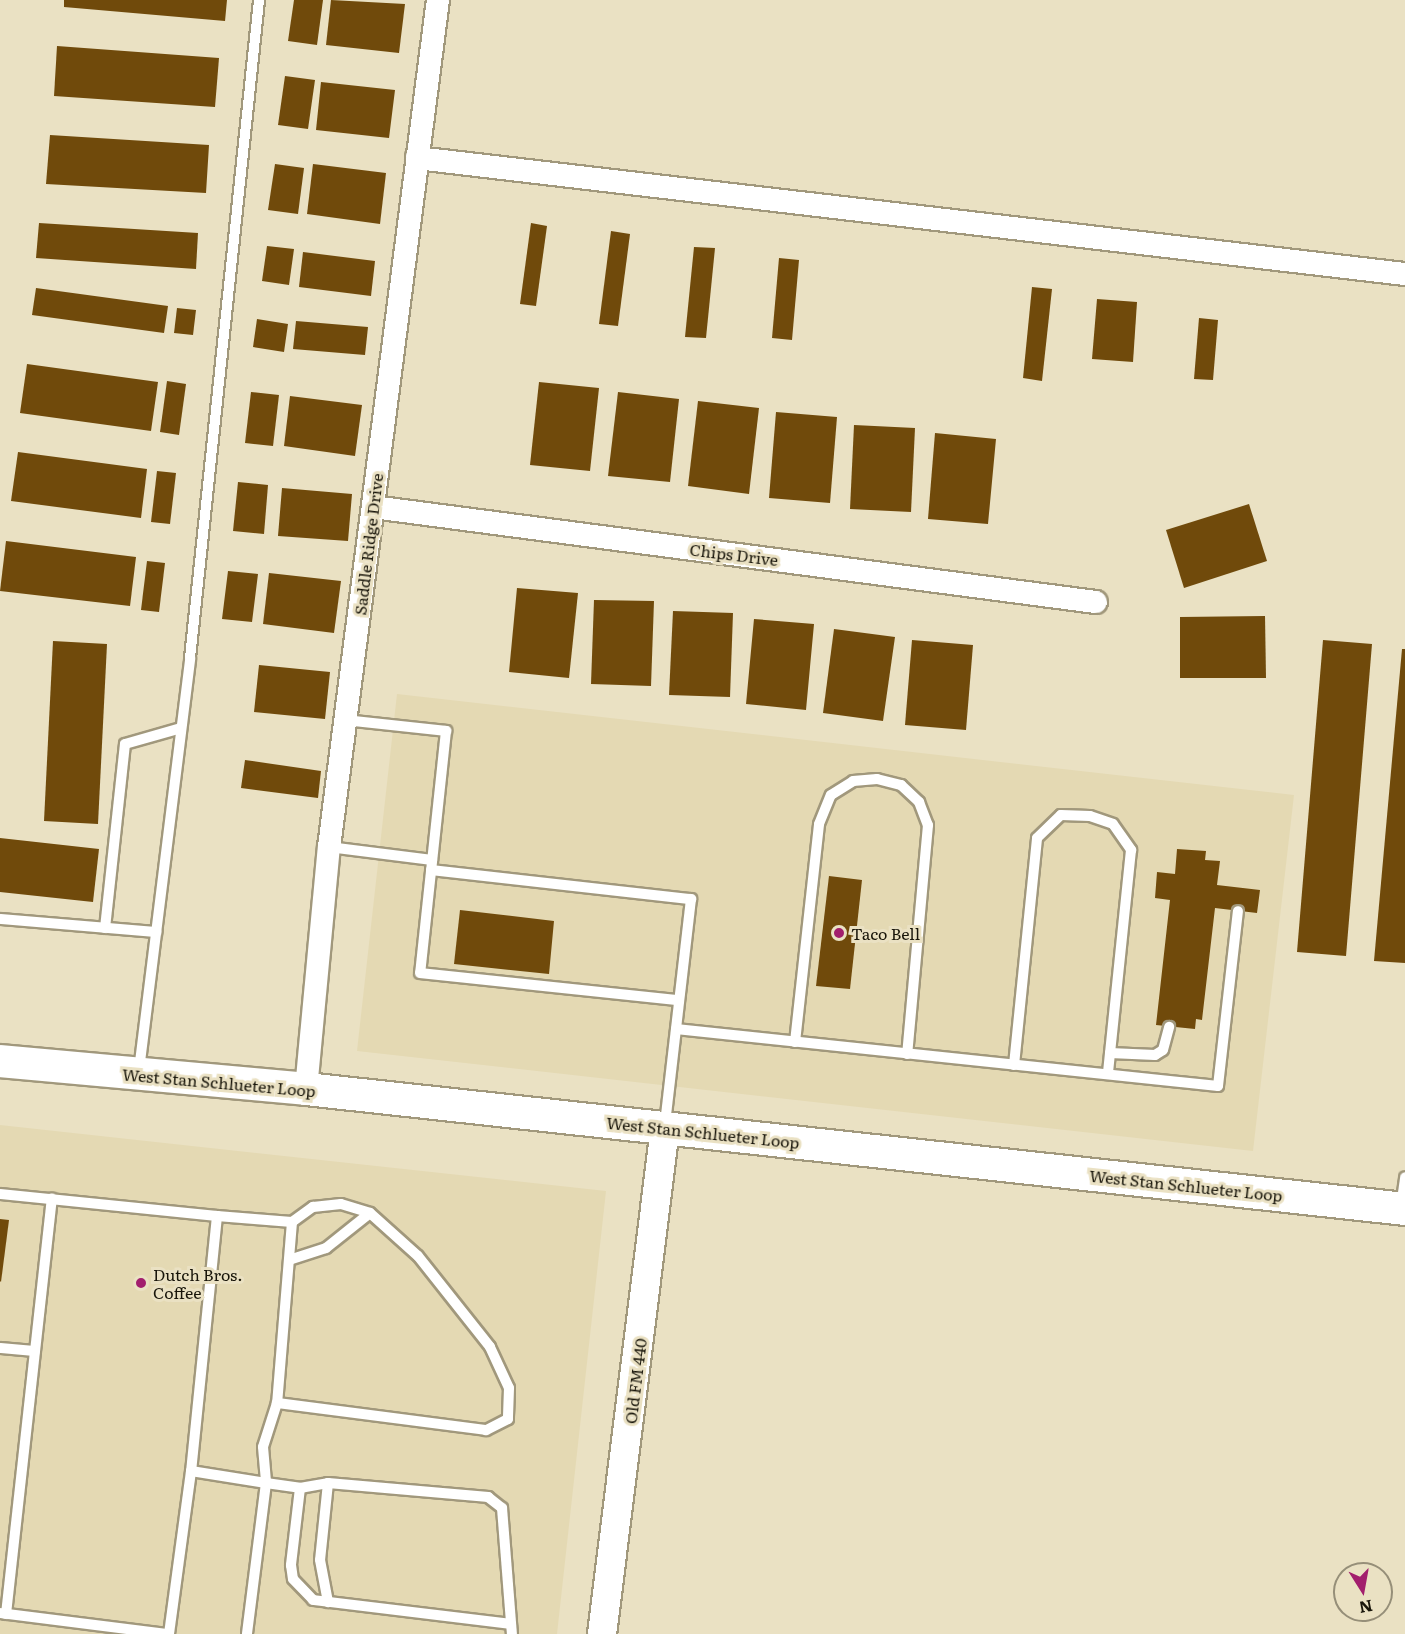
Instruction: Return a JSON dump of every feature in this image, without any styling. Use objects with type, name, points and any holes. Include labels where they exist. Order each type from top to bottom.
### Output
[{"type":"main road","name":"West Stan Schlueter Loop","points":[[0,1061],[138,1076],[306,1089],[1403,1209]]},
{"type":"street","name":"Saddle Ridge Drive","points":[[306,1089],[329,848],[438,0]]},
{"type":"street","points":[[417,158],[1405,274]]},
{"type":"street","name":"Chips Drive","points":[[373,507],[1096,602]]},
{"type":"street","name":"Old FM 440","points":[[602,1634],[665,1128]]},
{"type":"lane","points":[[138,1076],[181,728],[259,0]]},
{"type":"lane","points":[[345,720],[446,731],[420,974],[679,1000]]},
{"type":"lane","points":[[105,928],[125,744],[181,728]]},
{"type":"lane","points":[[795,1042],[819,824],[831,795],[853,781],[877,779],[901,785],[919,802],[928,825],[907,1054]]},
{"type":"lane","points":[[1014,1065],[1037,838],[1061,815],[1090,816],[1113,824],[1131,850],[1108,1074]]},
{"type":"lane","points":[[329,848],[432,865],[691,899],[665,1128]]},
{"type":"lane","points":[[676,1029],[1218,1086],[1238,911]]},
{"type":"lane","points":[[0,919],[156,932]]},
{"type":"lane","points":[[1110,1053],[1155,1055],[1163,1050],[1169,1027]]},
{"type":"lane","points":[[1403,1209],[1405,1178]]},
{"type":"lane","points":[[0,1194],[292,1222],[313,1207],[342,1204],[370,1213],[418,1256],[490,1347],[508,1388],[508,1419],[486,1430],[277,1403]]},
{"type":"lane","points":[[52,1198],[3,1613],[167,1634],[191,1471],[217,1216]]},
{"type":"lane","points":[[289,1260],[326,1248],[370,1213]]},
{"type":"lane","points":[[246,1634],[266,1483],[263,1447],[277,1403],[292,1222]]},
{"type":"lane","points":[[0,1348],[35,1351]]},
{"type":"lane","points":[[191,1471],[300,1488],[328,1483],[488,1497],[502,1508],[512,1629],[313,1600],[293,1579],[291,1565],[300,1488]]},
{"type":"lane","points":[[328,1483],[320,1560],[328,1602]]},
{"type":"shaded area","points":[[397,694],[1294,795],[1253,1151],[357,1051]]},
{"type":"shaded area","points":[[0,1125],[606,1191],[557,1634],[0,1634]]},
{"type":"building","points":[[64,0],[227,0],[225,21],[64,7]]},
{"type":"building","points":[[294,0],[323,0],[317,45],[288,41]]},
{"type":"building","points":[[331,0],[405,4],[399,53],[326,45]]},
{"type":"building","points":[[57,46],[219,58],[215,107],[54,96]]},
{"type":"building","points":[[285,76],[315,80],[308,129],[278,125]]},
{"type":"building","points":[[321,82],[395,90],[389,138],[316,130]]},
{"type":"building","points":[[50,135],[209,145],[206,193],[46,184]]},
{"type":"building","points":[[275,164],[304,168],[298,214],[268,210]]},
{"type":"building","points":[[313,164],[386,173],[380,224],[307,214]]},
{"type":"building","points":[[39,223],[198,233],[196,269],[36,258]]},
{"type":"building","points":[[531,223],[547,226],[536,306],[520,304]]},
{"type":"building","points":[[611,231],[630,234],[618,326],[599,324]]},
{"type":"building","points":[[267,246],[294,249],[289,285],[262,281]]},
{"type":"building","points":[[694,247],[715,248],[706,338],[685,337]]},
{"type":"building","points":[[303,252],[375,261],[371,296],[299,287]]},
{"type":"building","points":[[779,258],[799,260],[792,340],[772,338]]},
{"type":"building","points":[[1032,287],[1052,289],[1042,381],[1023,378]]},
{"type":"building","points":[[36,288],[168,306],[164,333],[32,315]]},
{"type":"building","points":[[1097,299],[1137,302],[1133,362],[1092,359]]},
{"type":"building","points":[[177,308],[196,310],[193,335],[174,333]]},
{"type":"building","points":[[1199,318],[1218,320],[1213,380],[1194,379]]},
{"type":"building","points":[[257,319],[288,324],[284,352],[253,347]]},
{"type":"building","points":[[296,321],[368,327],[365,355],[293,349]]},
{"type":"building","points":[[27,364],[158,382],[151,431],[20,413]]},
{"type":"building","points":[[167,381],[186,384],[179,435],[160,432]]},
{"type":"building","points":[[539,382],[599,388],[590,471],[530,465]]},
{"type":"building","points":[[251,392],[279,395],[273,446],[245,443]]},
{"type":"building","points":[[618,392],[679,399],[670,482],[608,476]]},
{"type":"building","points":[[290,396],[362,405],[355,456],[284,446]]},
{"type":"building","points":[[698,401],[759,408],[749,494],[688,486]]},
{"type":"building","points":[[776,412],[837,417],[830,503],[769,498]]},
{"type":"building","points":[[854,425],[915,428],[911,512],[850,509]]},
{"type":"building","points":[[935,433],[996,439],[988,524],[928,519]]},
{"type":"building","points":[[18,452],[147,469],[141,518],[11,501]]},
{"type":"building","points":[[157,471],[176,473],[170,524],[151,522]]},
{"type":"building","points":[[238,482],[268,485],[264,534],[233,531]]},
{"type":"building","points":[[282,488],[352,494],[348,541],[278,536]]},
{"type":"building","points":[[1249,504],[1267,561],[1184,588],[1166,530]]},
{"type":"building","points":[[6,541],[136,557],[130,606],[0,591]]},
{"type":"building","points":[[147,561],[165,563],[159,612],[141,610]]},
{"type":"building","points":[[228,571],[258,574],[252,622],[222,619]]},
{"type":"building","points":[[269,573],[341,581],[334,633],[263,624]]},
{"type":"building","points":[[517,588],[578,593],[569,678],[509,672]]},
{"type":"building","points":[[594,600],[654,601],[651,686],[591,684]]},
{"type":"building","points":[[673,611],[733,613],[730,697],[669,695]]},
{"type":"building","points":[[1265,616],[1266,678],[1180,678],[1180,617]]},
{"type":"building","points":[[754,619],[814,624],[806,710],[746,704]]},
{"type":"building","points":[[834,629],[895,637],[883,721],[823,713]]},
{"type":"building","points":[[912,640],[973,645],[966,730],[905,725]]},
{"type":"building","points":[[1323,640],[1372,644],[1346,956],[1297,952]]},
{"type":"building","points":[[53,641],[107,644],[98,824],[44,821]]},
{"type":"building","points":[[1402,649],[1405,649],[1405,963],[1374,961]]},
{"type":"building","points":[[259,665],[330,672],[325,719],[254,712]]},
{"type":"building","points":[[245,760],[321,771],[318,798],[241,788]]},
{"type":"building","points":[[0,838],[99,849],[93,902],[0,892]]},
{"type":"building","points":[[1177,849],[1206,851],[1205,860],[1220,861],[1217,885],[1260,890],[1257,913],[1215,908],[1202,1020],[1196,1019],[1195,1029],[1156,1025],[1170,900],[1155,898],[1157,872],[1175,874]]},
{"type":"building","name":"Taco Bell","points":[[829,876],[862,880],[850,989],[816,986]]},
{"type":"building","points":[[460,910],[554,921],[549,974],[454,964]]},
{"type":"building","points":[[0,1219],[9,1220],[1,1282],[0,1281]]},
{"type":"place","name":"Taco Bell","points":[[839,933]]},
{"type":"place","name":"Dutch Bros. Coffee","points":[[141,1283]]}]
